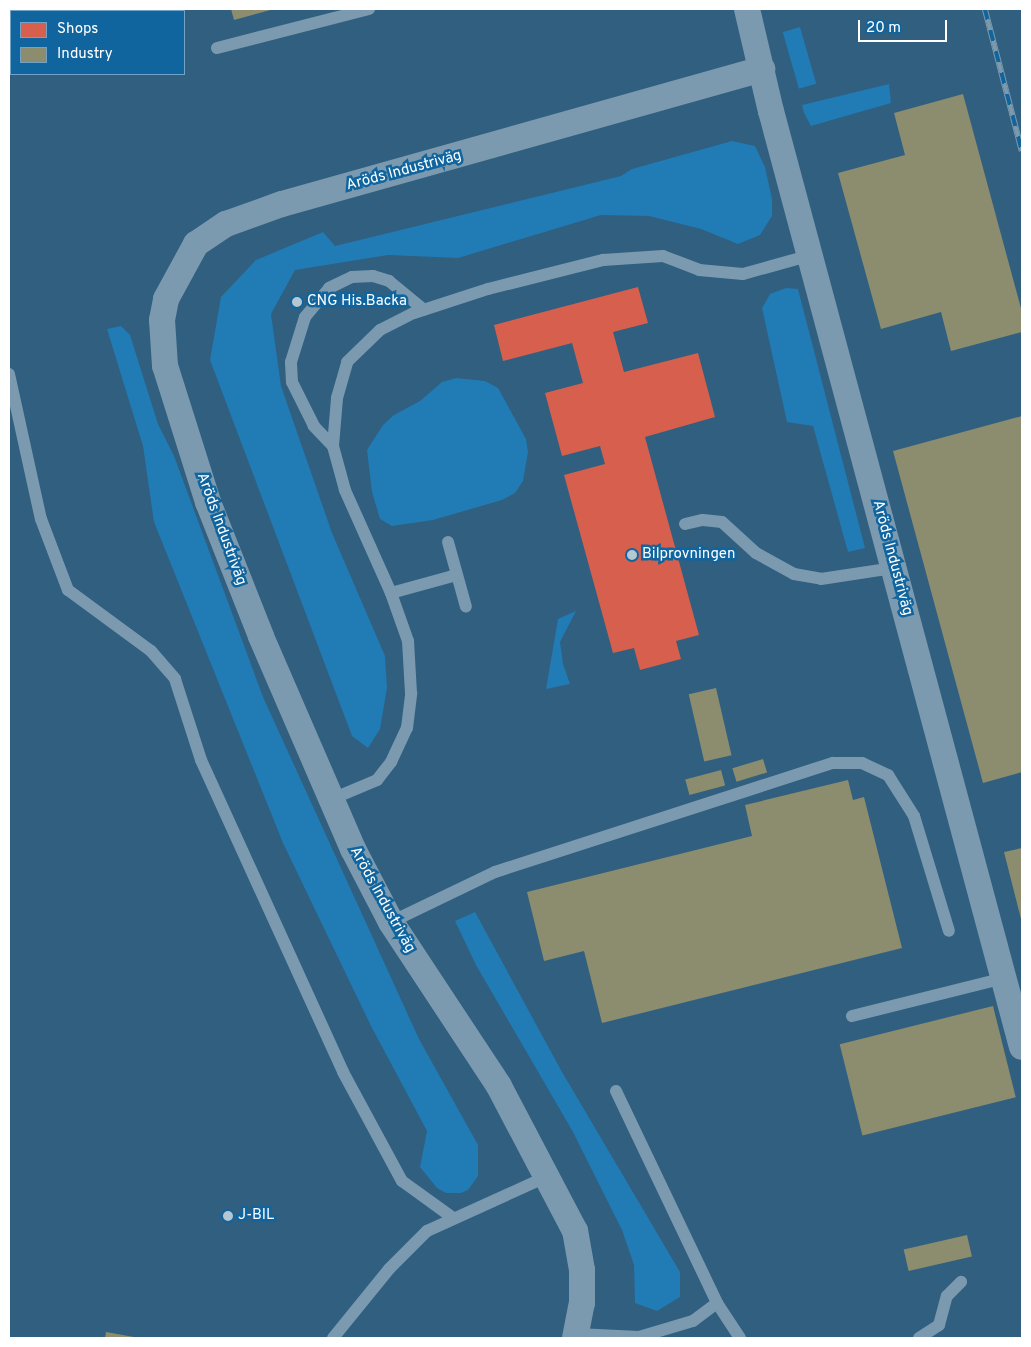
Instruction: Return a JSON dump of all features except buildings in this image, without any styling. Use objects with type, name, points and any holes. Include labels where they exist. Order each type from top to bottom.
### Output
[{"type":"street","name":"Aröds Industriväg","points":[[748,9],[771,111],[1022,1047]]},
{"type":"street","name":"Aröds Industriväg","points":[[576,1336],[582,1303],[582,1270],[575,1231],[548,1176],[499,1086],[391,922],[332,799],[261,636],[208,502],[192,445],[175,401],[165,366],[162,320],[166,298],[175,278],[196,244],[226,224],[282,204],[762,68]]},
{"type":"lane","points":[[217,48],[369,9]]},
{"type":"lane","points":[[332,799],[377,780],[391,762],[407,728],[411,665],[408,641],[391,594],[345,490],[333,446],[337,398],[347,362],[380,330],[424,310],[488,289],[603,260],[663,256],[699,270],[743,274],[811,255]]},
{"type":"lane","points":[[333,446],[314,426],[292,382],[291,362],[305,317],[329,288],[352,277],[373,276],[389,281],[424,310]]},
{"type":"lane","points":[[9,374],[41,519],[68,590],[152,651],[175,679],[201,760],[343,1072],[402,1181],[452,1217]]},
{"type":"lane","points":[[685,524],[703,520],[722,522],[756,553],[794,574],[821,579],[894,568]]},
{"type":"lane","points":[[448,542],[466,607]]},
{"type":"lane","points":[[391,594],[457,575]]},
{"type":"lane","points":[[391,922],[495,872],[833,764],[862,763],[888,775],[914,816],[948,931]]},
{"type":"lane","points":[[852,1016],[1004,978]]},
{"type":"lane","points":[[616,1091],[718,1303],[740,1338]]},
{"type":"lane","points":[[333,1338],[407,1249],[427,1231],[452,1217],[548,1176]]},
{"type":"lane","points":[[920,1338],[938,1325],[947,1296],[953,1287],[961,1282]]},
{"type":"lane","points":[[576,1336],[639,1337],[693,1321],[718,1303]]},
{"type":"shaded area","points":[[800,27],[816,84],[799,89],[783,32]]},
{"type":"shaded area","points":[[889,84],[891,103],[811,126],[804,113],[802,105]]},
{"type":"shaded area","points":[[732,141],[755,146],[765,167],[772,199],[772,216],[760,235],[738,244],[701,229],[649,216],[601,215],[458,258],[388,255],[295,270],[271,314],[281,386],[332,533],[385,656],[387,688],[380,729],[368,748],[352,736],[210,360],[221,297],[256,260],[323,232],[335,246],[621,176],[632,169]]},
{"type":"shaded area","points":[[786,288],[798,289],[865,548],[848,552],[813,426],[787,422],[762,308],[770,294]]},
{"type":"shaded area","points":[[121,326],[130,335],[158,424],[174,456],[263,697],[419,1039],[478,1145],[478,1176],[468,1190],[461,1193],[446,1193],[437,1188],[420,1167],[427,1131],[371,1026],[283,843],[154,522],[143,446],[107,329]]},
{"type":"shaded area","points":[[456,378],[485,381],[498,388],[526,439],[528,452],[523,481],[515,493],[502,500],[433,520],[392,526],[380,519],[372,492],[367,450],[383,425],[394,415],[420,401],[442,382]]},
{"type":"shaded area","points":[[576,611],[560,642],[563,664],[570,684],[546,689],[558,619]]},
{"type":"shaded area","points":[[475,912],[562,1072],[680,1272],[680,1297],[657,1311],[635,1303],[634,1265],[622,1230],[573,1132],[476,965],[455,921]]},
{"type":"railway","points":[[985,9],[1022,151]]},
{"type":"place","name":"CNG His.Backa","points":[[297,302]]},
{"type":"place","name":"Bilprovningen","points":[[632,555]]},
{"type":"place","name":"J-BIL","points":[[228,1216]]}]
